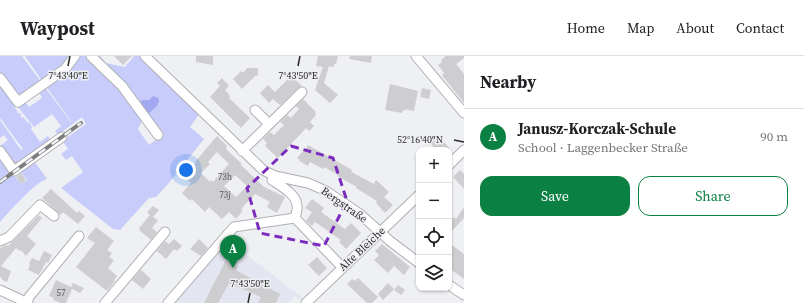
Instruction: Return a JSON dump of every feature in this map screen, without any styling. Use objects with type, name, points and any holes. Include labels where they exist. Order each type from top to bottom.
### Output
[{"type":"street","points":[[0,78],[18,102],[64,69],[75,56]]},
{"type":"street","points":[[91,56],[122,86],[158,135]]},
{"type":"street","name":"Bergstraße","points":[[146,56],[263,170],[275,176],[308,183],[326,191],[360,214],[390,241],[416,261]]},
{"type":"street","points":[[416,56],[464,113]]},
{"type":"street","points":[[242,151],[302,92]]},
{"type":"street","points":[[255,110],[269,124]]},
{"type":"street","points":[[0,151],[14,171],[62,137]]},
{"type":"street","points":[[452,162],[464,150]]},
{"type":"street","points":[[272,180],[293,196],[297,202],[298,208],[295,218]]},
{"type":"street","name":"Alte Bleiche","points":[[306,303],[416,198]]},
{"type":"street","points":[[0,241],[9,237],[40,205],[54,216]]},
{"type":"street","points":[[168,303],[234,227],[295,218]]},
{"type":"street","points":[[295,218],[342,267]]},
{"type":"street","points":[[105,303],[165,232]]},
{"type":"street","points":[[0,290],[27,303],[29,297],[78,236]]},
{"type":"street","points":[[227,236],[236,243]]},
{"type":"street","points":[[452,287],[464,295]]},
{"type":"highlighted area","points":[[291,146],[333,158],[347,201],[324,246],[260,233],[247,188]]},
{"type":"shaded area","points":[[0,56],[22,56],[41,82],[22,96],[18,96],[0,74]]},
{"type":"shaded area","points":[[25,56],[71,56],[64,65],[42,81]]},
{"type":"shaded area","points":[[78,56],[88,56],[115,81],[94,56],[100,56],[106,63],[125,67],[134,56],[140,56],[200,113],[190,127],[204,139],[156,197],[149,198],[120,230],[113,229],[61,188],[83,172],[72,156],[66,160],[61,154],[68,149],[62,140],[86,124],[82,117],[58,135],[55,131],[61,126],[52,114],[34,127],[17,106],[25,102],[29,107],[42,98],[38,90],[44,86],[71,122],[45,85]],"holes":[[[118,85],[161,136],[149,145],[138,129],[142,121]]]},
{"type":"shaded area","points":[[0,84],[16,105],[14,106],[19,114],[22,114],[20,115],[22,118],[23,117],[28,123],[29,122],[32,127],[31,129],[40,142],[48,136],[51,141],[17,165],[13,164],[0,148],[0,146],[8,140],[4,135],[0,138],[0,120],[21,150],[23,149],[0,118]]},
{"type":"shaded area","points":[[153,96],[158,98],[159,101],[157,106],[148,114],[140,103],[142,100],[149,100]]},
{"type":"shaded area","points":[[0,156],[11,171],[0,179]]},
{"type":"shaded area","points":[[34,161],[47,179],[29,191],[0,222],[0,184],[13,174],[21,184],[27,180],[20,171]]},
{"type":"shaded area","points":[[227,240],[303,298],[300,301],[295,296],[288,303],[171,303]]},
{"type":"building","points":[[114,56],[132,56],[123,65]]},
{"type":"building","points":[[196,56],[213,56],[213,65],[196,62]]},
{"type":"building","points":[[318,56],[338,56],[334,67],[329,66],[324,83],[338,95],[330,103],[315,90],[323,67],[316,66]]},
{"type":"building","points":[[350,56],[372,56],[371,63],[349,59]]},
{"type":"building","points":[[446,56],[464,56],[464,58],[456,64],[464,74],[464,103],[442,75],[444,73],[438,65]]},
{"type":"building","points":[[247,68],[258,68],[258,76],[256,75],[242,89],[233,79],[241,71],[243,73]]},
{"type":"building","points":[[291,76],[302,86],[280,105],[273,99],[269,103],[260,93],[268,85],[275,92]]},
{"type":"building","points":[[222,78],[229,86],[225,90],[230,96],[229,98],[250,118],[241,128],[210,97],[220,86],[217,83]]},
{"type":"building","points":[[390,84],[418,91],[414,111],[405,109],[402,113],[385,110]]},
{"type":"building","points":[[422,88],[431,90],[429,99],[420,97]]},
{"type":"building","points":[[303,99],[316,112],[316,115],[310,122],[314,126],[309,131],[306,128],[278,158],[265,146],[267,143],[263,139],[270,132],[274,135],[284,125],[280,122],[287,115],[291,118],[299,109],[296,106]]},
{"type":"building","points":[[437,134],[448,147],[434,147],[429,142]]},
{"type":"building","points":[[217,136],[227,146],[227,150],[264,187],[285,197],[277,213],[267,207],[270,202],[255,194],[241,209],[243,210],[242,212],[236,219],[229,212],[222,219],[209,207],[205,212],[192,199],[190,201],[182,193],[191,183],[183,176],[196,163],[195,162]],"holes":[[[217,152],[229,164],[213,182],[211,180],[210,182],[201,173],[210,164],[208,162]],[[235,175],[247,186],[236,197],[224,186]]]},
{"type":"building","points":[[308,145],[374,184],[376,180],[389,192],[384,197],[393,205],[385,213],[376,203],[377,201],[356,188],[357,187],[337,176],[338,175],[324,167],[323,169],[310,162],[308,166],[299,161],[300,160],[297,158],[304,150],[305,151]]},
{"type":"building","points":[[460,170],[464,174],[464,189],[453,177]]},
{"type":"building","points":[[21,173],[26,180],[21,184],[16,177]]},
{"type":"building","points":[[51,189],[77,213],[79,211],[85,216],[78,224],[63,212],[61,215],[42,198]]},
{"type":"building","points":[[312,199],[324,208],[321,212],[345,229],[351,223],[361,233],[346,249],[339,242],[341,240],[315,222],[312,226],[306,221],[312,212],[305,208]]},
{"type":"building","points":[[153,206],[159,210],[153,217],[158,220],[152,228],[157,232],[151,240],[139,230],[139,228],[150,215],[147,212]]},
{"type":"building","points":[[464,207],[464,218],[452,231],[452,219],[454,217],[456,219]]},
{"type":"building","points":[[39,215],[42,218],[27,236],[36,244],[26,256],[21,250],[20,251],[16,248],[1,266],[11,271],[7,282],[2,280],[0,277],[0,248],[6,245],[8,246]]},
{"type":"building","points":[[96,227],[114,241],[107,250],[112,253],[109,257],[114,260],[108,268],[117,276],[107,291],[76,267],[95,243],[87,238]]},
{"type":"building","points":[[174,239],[182,246],[177,251],[174,249],[166,259],[157,251],[165,241],[169,244]]},
{"type":"building","points":[[199,239],[208,248],[201,256],[190,249]]},
{"type":"building","points":[[382,244],[410,267],[404,275],[394,266],[388,273],[374,260],[379,255],[375,251]]},
{"type":"building","points":[[452,245],[464,254],[464,279],[452,270]]},
{"type":"building","points":[[44,251],[52,255],[48,263],[46,262],[39,275],[28,270],[32,258],[39,261]]},
{"type":"building","points":[[317,257],[327,268],[319,276],[308,265]]},
{"type":"building","points":[[226,260],[238,267],[236,270],[280,294],[276,303],[258,303],[261,297],[229,283],[218,303],[204,303]]},
{"type":"building","points":[[141,270],[151,279],[143,289],[132,280]]},
{"type":"building","points":[[358,278],[378,297],[372,303],[367,303],[347,284],[352,279],[355,281]]},
{"type":"building","points":[[56,280],[71,287],[73,283],[84,288],[80,293],[72,289],[66,303],[60,303],[53,300],[54,298],[49,296]]},
{"type":"building","points":[[388,283],[394,289],[383,300],[378,294]]},
{"type":"building","points":[[398,285],[405,290],[401,295],[394,290]]},
{"type":"railway","points":[[0,182],[81,123]]},
{"type":"place","name":"Janusz-Korczak-Schule","points":[[233,268]]}]
